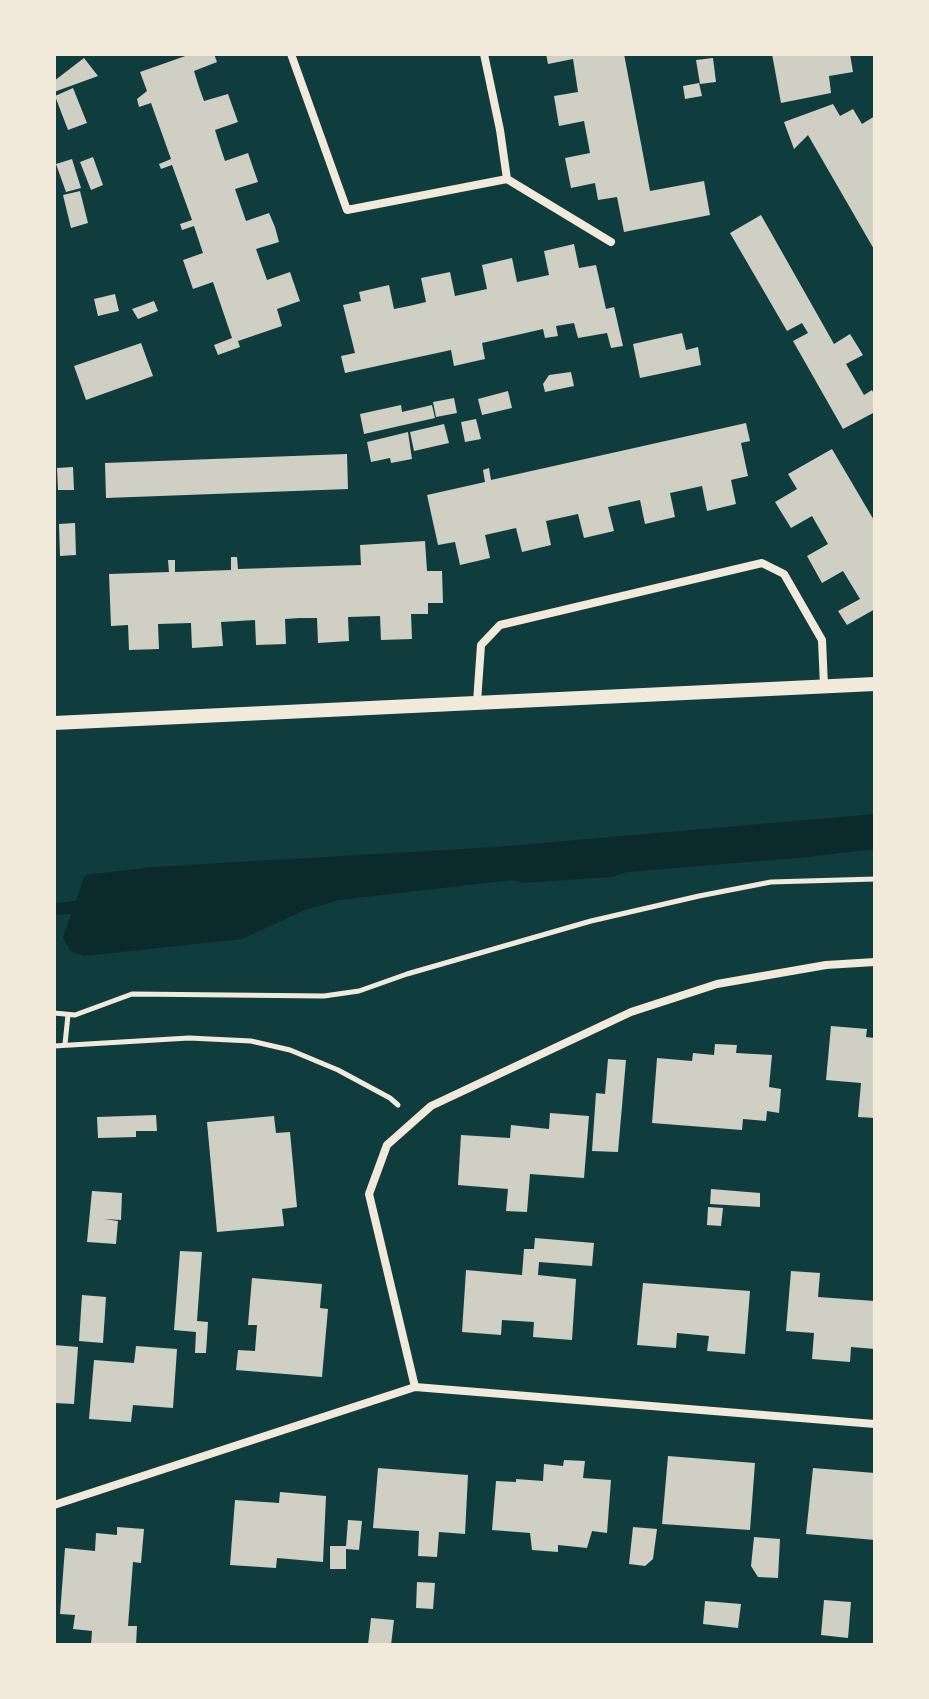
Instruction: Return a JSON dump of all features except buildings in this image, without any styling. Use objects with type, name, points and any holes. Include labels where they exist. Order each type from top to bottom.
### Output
[{"type":"street","points":[[291,54],[347,210],[507,179],[611,242]]},
{"type":"street","points":[[484,54],[507,179]]},
{"type":"street","points":[[477,702],[481,645],[500,625],[762,563],[784,574],[822,640],[824,686]]},
{"type":"street","points":[[54,723],[875,684]]},
{"type":"street","points":[[415,1387],[369,1194],[387,1145],[431,1106],[631,1012],[717,984],[826,965],[875,962]]},
{"type":"street","points":[[54,1505],[415,1387],[875,1424]]},
{"type":"path","points":[[54,1013],[68,1015],[132,994],[324,996],[359,991],[407,974],[591,921],[699,896],[771,882],[875,879]]},
{"type":"path","points":[[65,1044],[68,1015]]},
{"type":"path","points":[[54,1046],[189,1038],[251,1041],[290,1050],[338,1070],[390,1098],[415,1121]]},
{"type":"water","points":[[875,814],[875,849],[627,872],[612,877],[523,883],[512,880],[339,900],[305,910],[242,939],[84,956],[70,951],[63,937],[85,875],[153,867],[496,847]]},
{"type":"waterway","points":[[59,909],[91,905]]}]
